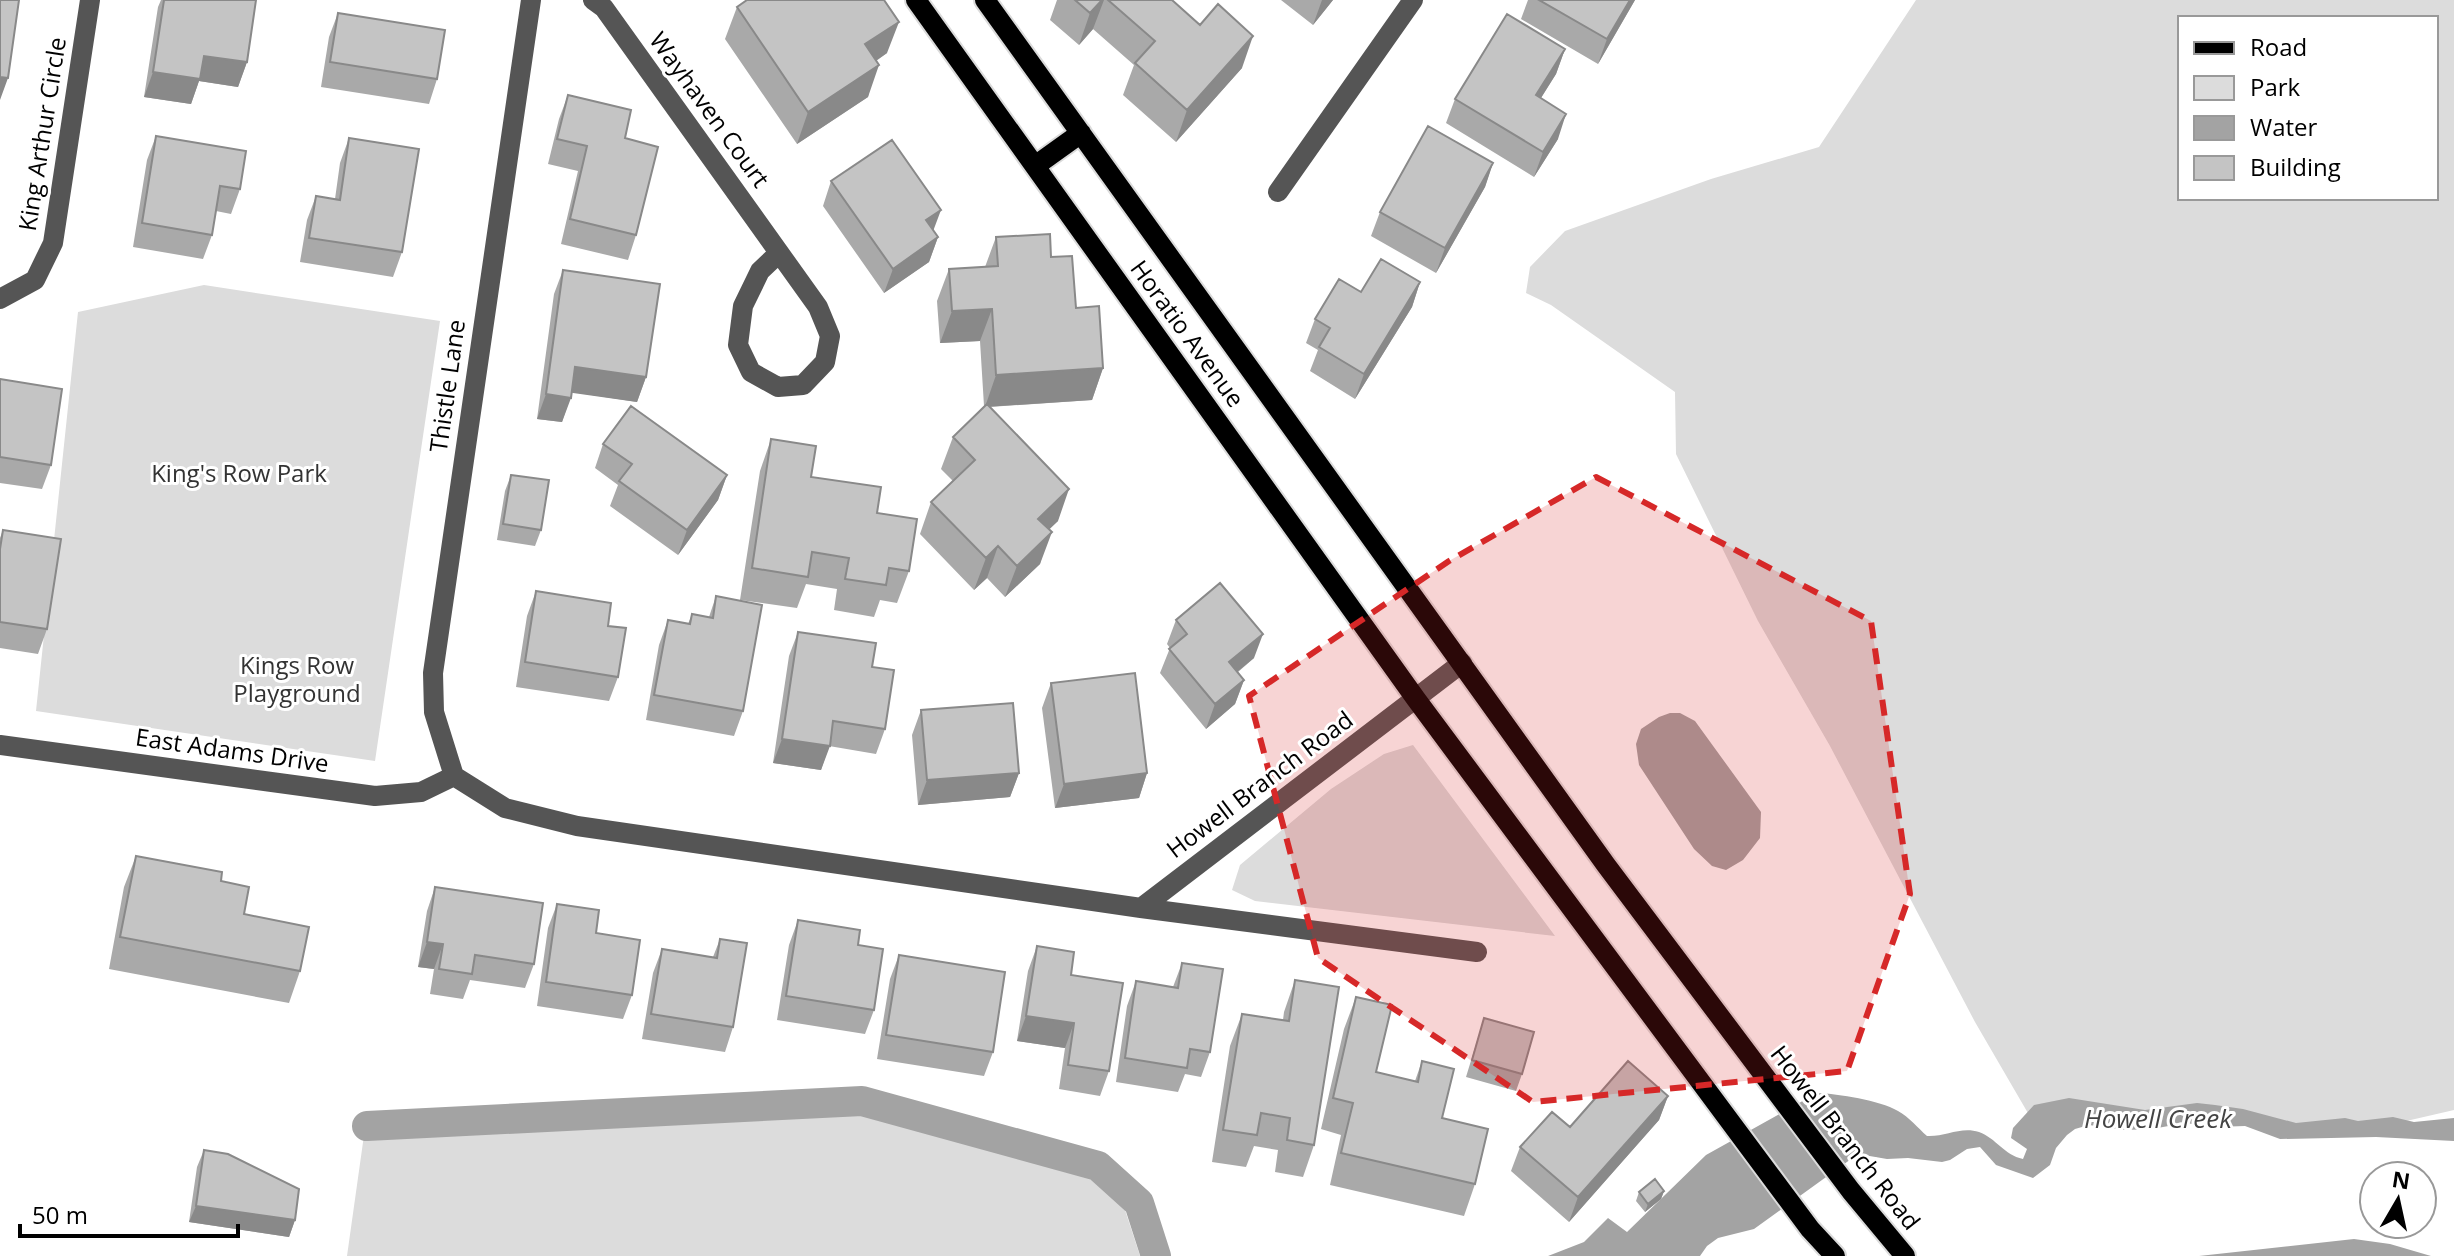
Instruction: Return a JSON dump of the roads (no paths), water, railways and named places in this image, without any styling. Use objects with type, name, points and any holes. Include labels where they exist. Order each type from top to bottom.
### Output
[{"type":"main road","name":"Horatio Avenue","points":[[916,0],[1416,699]]},
{"type":"main road","name":"Horatio Avenue","points":[[985,0],[1462,663]]},
{"type":"main road","points":[[1035,166],[1081,133]]},
{"type":"main road","name":"Howell Branch Road","points":[[1462,663],[1606,865],[1777,1094],[1905,1256]]},
{"type":"main road","points":[[1416,699],[1810,1229],[1835,1256]]},
{"type":"street","name":"King Arthur Circle","points":[[0,299],[35,280],[53,243],[90,0]]},
{"type":"street","name":"Thistle Lane","points":[[454,776],[434,712],[433,673],[531,0]]},
{"type":"street","name":"Wayhaven Court","points":[[593,0],[604,8],[818,307],[830,336],[825,362],[803,385],[778,387],[751,372],[738,345],[743,306],[760,271],[779,253]]},
{"type":"street","points":[[1278,192],[1413,0]]},
{"type":"street","name":"Howell Branch Road","points":[[1141,908],[1462,663]]},
{"type":"street","name":"East Adams Drive","points":[[0,745],[375,796],[421,792],[454,776]]},
{"type":"street","points":[[454,776],[505,808],[577,826],[1141,908],[1477,952]]},
{"type":"water","points":[[1670,713],[1680,713],[1695,721],[1761,812],[1760,838],[1743,860],[1726,870],[1712,866],[1694,849],[1639,765],[1636,744],[1641,729]]},
{"type":"water","name":"Howell Creek","points":[[1817,1093],[1859,1098],[1890,1107],[1906,1116],[1927,1136],[1966,1130],[1979,1132],[2010,1154],[2023,1159],[2027,1149],[2011,1138],[2013,1128],[2034,1105],[2069,1098],[2145,1110],[2197,1103],[2243,1109],[2296,1123],[2345,1118],[2358,1121],[2393,1117],[2414,1122],[2454,1118],[2454,1141],[2376,1137],[2280,1139],[2245,1126],[2216,1127],[2185,1123],[2125,1130],[2089,1125],[2067,1135],[2056,1148],[2050,1165],[2033,1178],[1996,1165],[1980,1147],[1967,1149],[1942,1162],[1858,1154],[1754,1229],[1718,1238],[1700,1256],[1548,1256],[1584,1242],[1608,1218],[1627,1232],[1706,1155]]},
{"type":"water","points":[[2354,1239],[2390,1244],[2431,1256],[2199,1256]]},
{"type":"waterway","points":[[367,1126],[862,1101],[1098,1166],[1139,1203],[1156,1256]]},
{"type":"park label","name":"King's Row Park","points":[[239,474]]},
{"type":"park label","name":"Kings Row Playground","points":[[297,680]]}]
